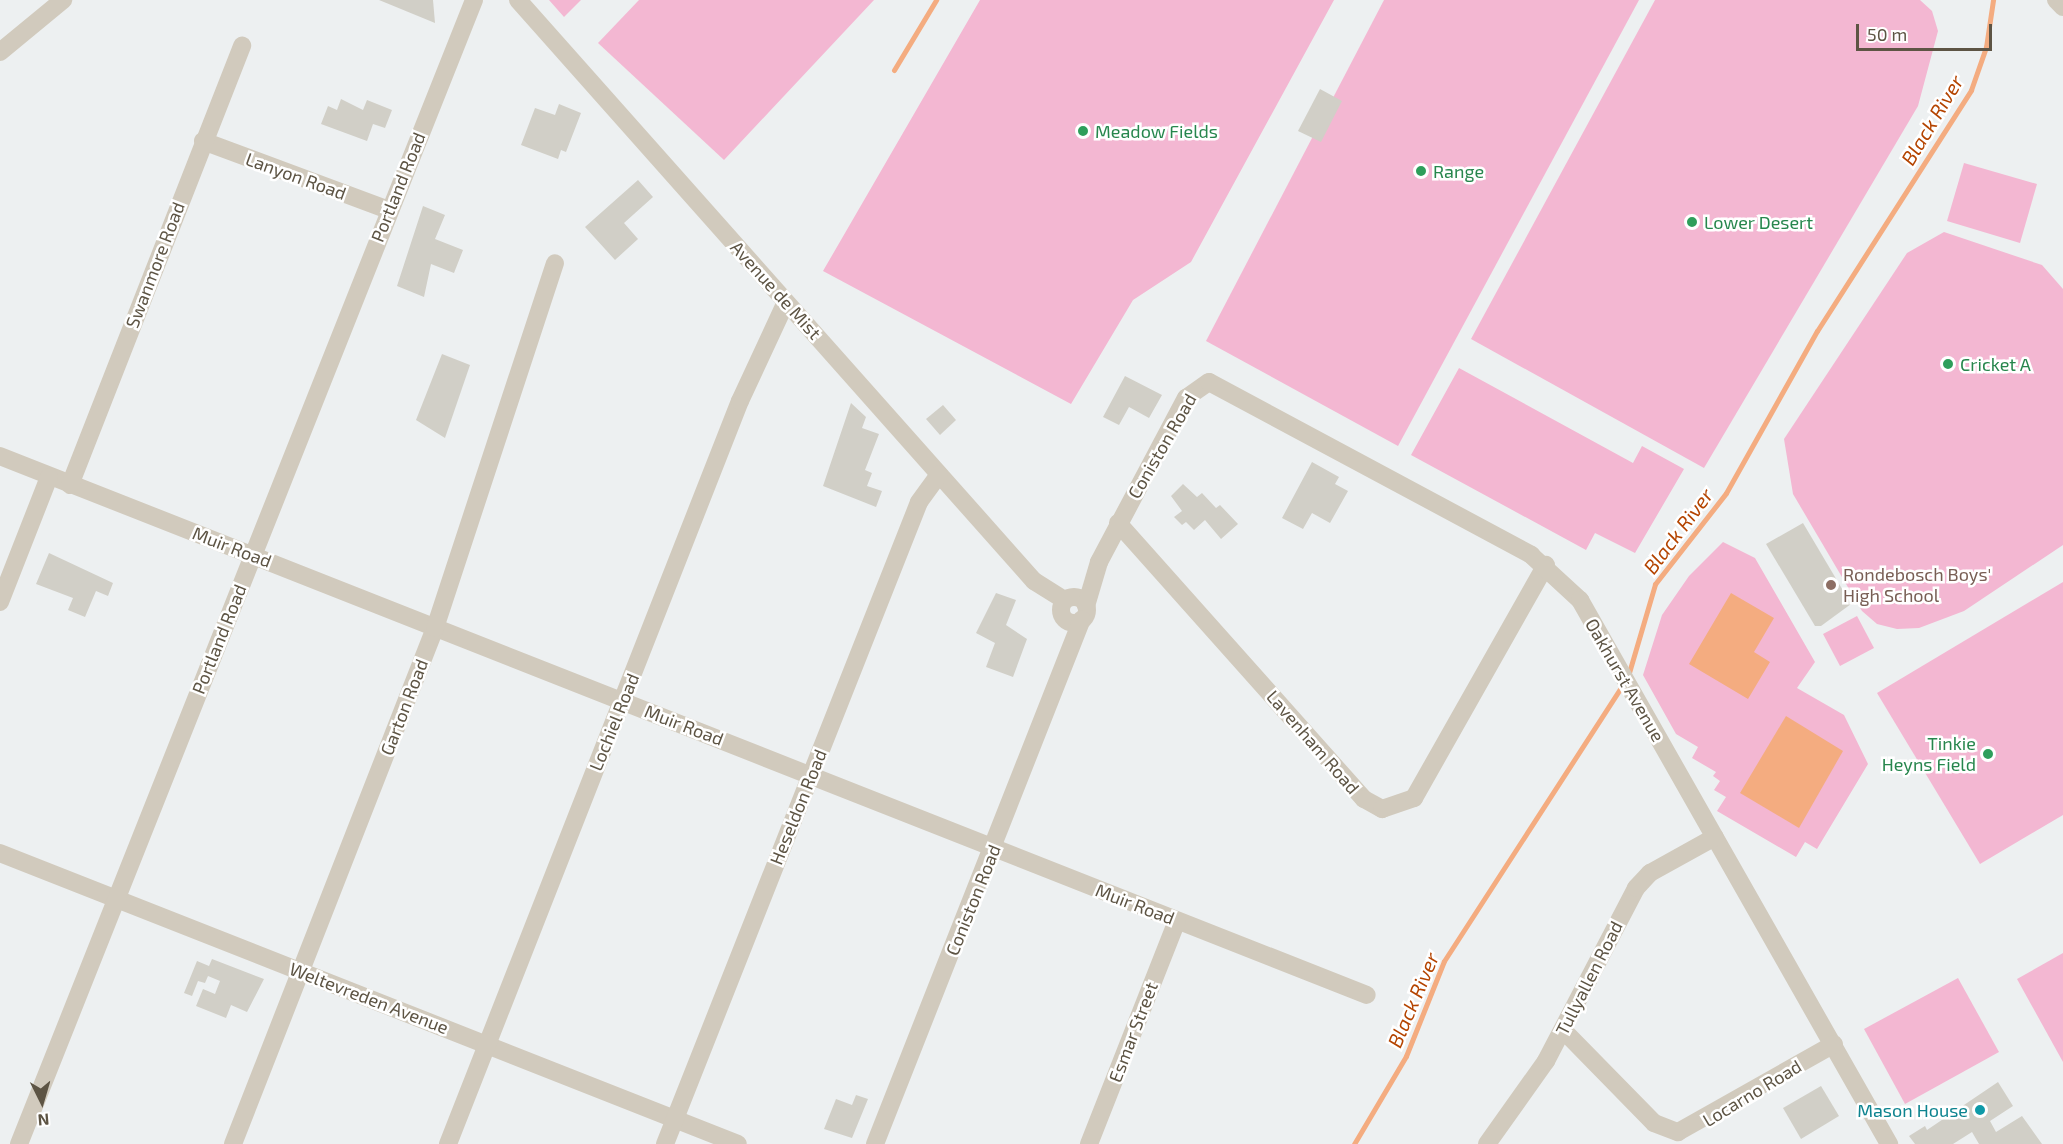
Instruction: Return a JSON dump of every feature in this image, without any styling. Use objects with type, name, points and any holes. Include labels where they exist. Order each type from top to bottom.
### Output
[{"type":"street","points":[[0,52],[63,0]]},
{"type":"street","name":"Portland Road","points":[[19,1144],[474,0]]},
{"type":"street","name":"Avenue de Mist","points":[[518,0],[1034,580],[1073,609]]},
{"type":"street","points":[[2056,0],[2063,7]]},
{"type":"street","name":"Swanmore Road","points":[[70,485],[242,45]]},
{"type":"street","name":"Lanyon Road","points":[[203,141],[389,210]]},
{"type":"street","name":"Garton Road","points":[[233,1144],[435,628],[555,263]]},
{"type":"street","name":"Lochiel Road","points":[[448,1144],[761,351],[786,302]]},
{"type":"street","name":"Coniston Road","points":[[875,1144],[1069,655],[1073,609],[1186,398],[1200,385]]},
{"type":"street","name":"Oakhurst Avenue","points":[[1200,385],[1223,386],[1546,565],[1580,600],[1889,1144]]},
{"type":"street","name":"Muir Road","points":[[0,456],[1367,995]]},
{"type":"street","name":"Heseldon Road","points":[[665,1144],[919,502],[939,474]]},
{"type":"street","points":[[0,602],[49,477]]},
{"type":"street","name":"Lavenham Road","points":[[1118,523],[1364,799],[1382,809],[1414,798],[1546,565]]},
{"type":"street","name":"Tullyallen Road","points":[[1487,1144],[1563,1030],[1636,888],[1650,873],[1715,837]]},
{"type":"street","name":"Weltevreden Avenue","points":[[0,853],[738,1144]]},
{"type":"street","name":"Esmar Street","points":[[1089,1144],[1177,921]]},
{"type":"street","name":"Locarno Road","points":[[1563,1030],[1654,1123],[1678,1132],[1834,1044]]},
{"type":"shaded area","points":[[549,0],[581,0],[564,17]]},
{"type":"shaded area","points":[[639,0],[874,0],[724,160],[598,43]]},
{"type":"shaded area","name":"Meadow Fields","points":[[980,0],[1334,0],[1191,262],[1133,300],[1071,404],[823,271]]},
{"type":"shaded area","name":"Range","points":[[1384,0],[1639,0],[1398,446],[1206,341]]},
{"type":"shaded area","name":"Lower Desert","points":[[1655,0],[1920,0],[1932,11],[1938,31],[1918,106],[1704,468],[1471,339]]},
{"type":"shaded area","points":[[1964,163],[2037,184],[2020,243],[1947,221]]},
{"type":"shaded area","name":"Cricket A","points":[[1944,232],[2042,265],[2063,289],[2063,545],[1964,611],[1919,628],[1897,629],[1877,624],[1862,611],[1793,494],[1784,439],[1907,253]]},
{"type":"shaded area","points":[[1459,368],[1633,463],[1642,446],[1684,469],[1635,553],[1595,533],[1586,550],[1411,455]]},
{"type":"shaded area","points":[[1723,542],[1755,558],[1815,662],[1797,688],[1844,715],[1868,764],[1817,849],[1805,842],[1796,857],[1717,811],[1726,797],[1714,790],[1720,781],[1713,776],[1716,772],[1692,758],[1698,747],[1676,734],[1643,675],[1662,615],[1689,576]]},
{"type":"shaded area","name":"Tinkie Heyns Field","points":[[2063,582],[2063,815],[1980,864],[1877,693]]},
{"type":"shaded area","points":[[1731,593],[1774,618],[1754,652],[1770,662],[1748,699],[1689,664]]},
{"type":"shaded area","points":[[1857,616],[1874,648],[1840,666],[1823,634]]},
{"type":"shaded area","points":[[1786,716],[1843,751],[1799,828],[1740,793]]},
{"type":"shaded area","points":[[2063,953],[2063,1062],[2017,979]]},
{"type":"shaded area","points":[[1958,978],[1999,1052],[1905,1104],[1864,1029]]},
{"type":"building","points":[[379,0],[433,0],[435,23]]},
{"type":"building","points":[[1320,89],[1342,101],[1321,142],[1298,131]]},
{"type":"building","points":[[341,99],[363,110],[367,100],[392,110],[385,128],[373,124],[367,141],[321,124],[328,106],[337,110]]},
{"type":"building","points":[[559,104],[581,113],[566,152],[561,150],[558,159],[521,145],[535,108],[555,115]]},
{"type":"building","points":[[638,180],[653,197],[624,223],[638,239],[615,260],[585,227]]},
{"type":"building","points":[[423,206],[445,215],[435,239],[463,250],[454,273],[431,264],[424,297],[397,286]]},
{"type":"building","points":[[442,354],[470,365],[445,438],[416,420]]},
{"type":"building","points":[[1125,376],[1162,395],[1149,418],[1129,407],[1119,425],[1103,417]]},
{"type":"building","points":[[851,403],[866,417],[862,428],[879,434],[865,470],[872,473],[867,486],[882,491],[876,507],[823,486]]},
{"type":"building","points":[[943,405],[956,420],[940,435],[926,419]]},
{"type":"building","points":[[1312,462],[1339,477],[1335,484],[1348,491],[1330,523],[1312,513],[1303,529],[1282,518]]},
{"type":"building","points":[[1183,484],[1197,497],[1202,493],[1216,508],[1220,505],[1238,524],[1221,539],[1205,520],[1194,530],[1186,522],[1182,525],[1174,517],[1182,511],[1171,496]]},
{"type":"building","points":[[1803,523],[1851,604],[1821,626],[1815,626],[1766,544]]},
{"type":"building","points":[[49,553],[113,583],[108,596],[96,591],[85,617],[68,610],[73,598],[36,584]]},
{"type":"building","points":[[996,593],[1016,600],[1006,625],[1027,639],[1013,677],[986,667],[995,643],[976,633]]},
{"type":"building","points":[[212,959],[264,979],[247,1012],[231,1005],[226,1018],[196,1006],[203,989],[215,994],[220,981],[208,976],[205,983],[198,981],[192,996],[184,993],[197,961],[209,966]]},
{"type":"building","name":"Mason House","points":[[1998,1082],[2013,1106],[1990,1121],[1996,1132],[2022,1116],[2042,1144],[1979,1144],[1972,1132],[1953,1144],[1915,1144],[1909,1136],[1925,1126],[1927,1130]]},
{"type":"building","points":[[1821,1086],[1839,1116],[1801,1139],[1783,1108]]},
{"type":"building","points":[[856,1095],[868,1099],[852,1138],[824,1129],[836,1099],[852,1105]]},
{"type":"waterway","points":[[894,70],[936,0]]},
{"type":"waterway","name":"Black River","points":[[1628,676],[1655,584],[1726,493],[1817,331],[1971,90],[1986,47],[1993,0]]},
{"type":"waterway","name":"Black River","points":[[1354,1144],[1406,1056],[1444,961],[1623,684]]},
{"type":"place","name":"Meadow Fields","points":[[1083,131]]},
{"type":"place","name":"Range","points":[[1421,171]]},
{"type":"place","name":"Lower Desert","points":[[1692,222]]},
{"type":"place","name":"Cricket A","points":[[1948,364]]},
{"type":"place","name":"Rondebosch Boys' High School","points":[[1831,585]]},
{"type":"place","name":"Tinkie Heyns Field","points":[[1988,754]]},
{"type":"place","name":"Mason House","points":[[1980,1110]]}]
